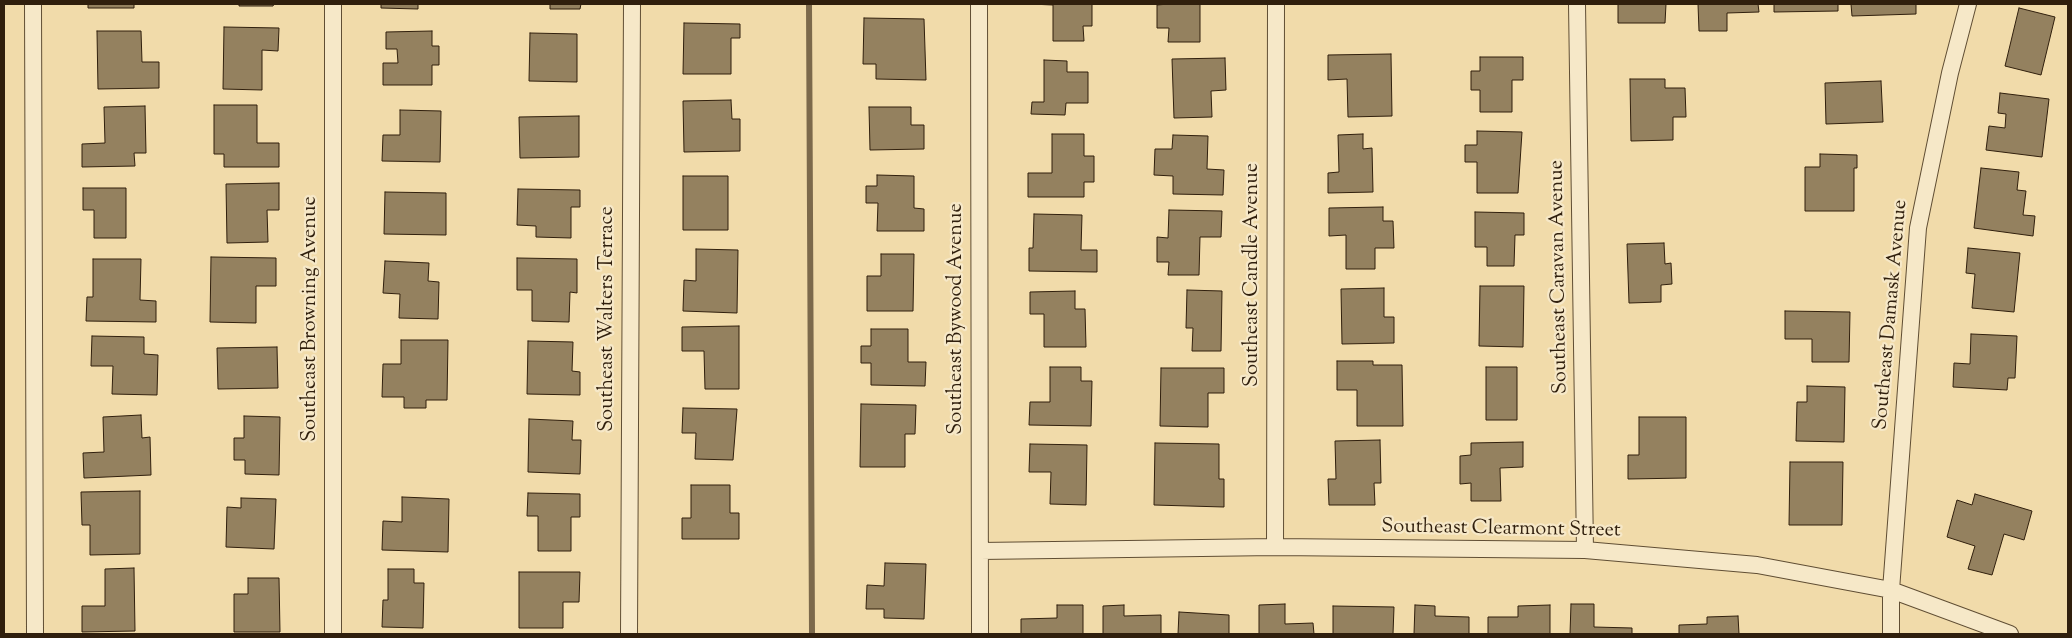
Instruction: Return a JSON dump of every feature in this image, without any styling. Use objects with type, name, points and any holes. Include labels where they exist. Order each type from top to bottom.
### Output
[{"type":"street","points":[[33,4],[35,634]]},
{"type":"street","name":"Southeast Browning Avenue","points":[[333,634],[334,4]]},
{"type":"street","name":"Southeast Walters Terrace","points":[[629,634],[632,4]]},
{"type":"street","name":"Southeast Bywood Avenue","points":[[979,4],[980,634]]},
{"type":"street","name":"Southeast Candle Avenue","points":[[1275,547],[1276,4]]},
{"type":"street","name":"Southeast Caravan Avenue","points":[[1578,4],[1584,550]]},
{"type":"street","name":"Southeast Damask Avenue","points":[[1891,634],[1891,590],[1918,228],[1950,73],[1968,4]]},
{"type":"street","name":"Southeast Clearmont Street","points":[[980,551],[1275,547],[1584,550],[1757,565],[1891,590],[2010,634]]},
{"type":"building","points":[[88,4],[134,4],[134,8],[88,8]]},
{"type":"building","points":[[239,4],[274,4],[273,6],[239,6]]},
{"type":"building","points":[[381,4],[418,4],[418,9],[381,8]]},
{"type":"building","points":[[550,4],[581,4],[580,9],[550,9]]},
{"type":"building","points":[[1030,4],[1092,4],[1092,26],[1083,26],[1084,41],[1053,41],[1053,5]]},
{"type":"building","points":[[1200,4],[1200,42],[1168,42],[1169,28],[1157,28],[1157,5]]},
{"type":"building","points":[[1618,4],[1666,4],[1665,23],[1618,23]]},
{"type":"building","points":[[1698,4],[1758,4],[1759,12],[1727,13],[1727,31],[1699,31]]},
{"type":"building","points":[[1774,4],[1838,4],[1838,11],[1774,12]]},
{"type":"building","points":[[1851,4],[1916,4],[1916,14],[1852,16]]},
{"type":"building","points":[[2019,8],[2055,17],[2041,75],[2005,66]]},
{"type":"building","points":[[864,18],[924,19],[926,80],[876,79],[876,64],[863,64]]},
{"type":"building","points":[[684,23],[740,24],[740,38],[731,38],[731,74],[683,74]]},
{"type":"building","points":[[224,27],[279,28],[278,51],[262,50],[262,90],[223,89]]},
{"type":"building","points":[[97,31],[141,31],[142,62],[159,62],[159,88],[98,89]]},
{"type":"building","points":[[432,31],[432,46],[439,46],[439,65],[432,65],[432,85],[383,85],[383,63],[398,63],[397,49],[386,49],[386,32]]},
{"type":"building","points":[[530,33],[577,34],[577,82],[529,81]]},
{"type":"building","points":[[1391,54],[1392,116],[1348,117],[1347,79],[1328,80],[1328,55]]},
{"type":"building","points":[[1480,57],[1523,57],[1523,80],[1512,80],[1512,112],[1480,112],[1480,90],[1471,90],[1471,71],[1480,71]]},
{"type":"building","points":[[1225,58],[1226,90],[1211,91],[1212,117],[1174,118],[1172,59]]},
{"type":"building","points":[[1044,60],[1067,61],[1067,72],[1088,72],[1088,103],[1066,103],[1065,115],[1031,114],[1032,102],[1044,102]]},
{"type":"building","points":[[1630,79],[1665,79],[1665,88],[1685,88],[1686,117],[1673,117],[1673,140],[1631,141]]},
{"type":"building","points":[[1881,81],[1883,122],[1826,124],[1825,83]]},
{"type":"building","points":[[2000,93],[2049,99],[2042,157],[1986,150],[1989,126],[2005,128],[2006,114],[1998,113]]},
{"type":"building","points":[[731,100],[732,119],[740,119],[740,151],[684,152],[683,101]]},
{"type":"building","points":[[214,105],[257,105],[257,143],[279,143],[279,167],[224,167],[224,154],[214,154]]},
{"type":"building","points":[[145,106],[146,153],[134,153],[135,166],[82,167],[82,144],[105,143],[104,107]]},
{"type":"building","points":[[869,107],[911,107],[911,125],[924,125],[924,149],[870,150]]},
{"type":"building","points":[[400,110],[441,111],[440,162],[382,161],[383,135],[400,135]]},
{"type":"building","points":[[579,116],[579,157],[520,158],[519,117]]},
{"type":"building","points":[[1477,131],[1522,132],[1518,193],[1477,193],[1477,162],[1465,162],[1465,145],[1477,145]]},
{"type":"building","points":[[1052,134],[1084,134],[1084,156],[1094,156],[1094,182],[1084,182],[1084,197],[1028,197],[1028,173],[1052,173]]},
{"type":"building","points":[[1363,134],[1363,149],[1372,148],[1373,192],[1328,193],[1328,173],[1339,172],[1338,135]]},
{"type":"building","points":[[1173,135],[1208,136],[1207,169],[1224,170],[1223,195],[1173,194],[1173,176],[1154,175],[1155,149],[1172,149]]},
{"type":"building","points":[[1820,154],[1857,155],[1857,168],[1854,168],[1854,211],[1805,211],[1805,167],[1820,167]]},
{"type":"building","points":[[1981,168],[2019,172],[2017,190],[2026,191],[2023,215],[2035,216],[2033,236],[1974,228]]},
{"type":"building","points":[[877,175],[914,176],[914,208],[924,209],[924,231],[877,231],[878,203],[866,203],[866,186],[877,186]]},
{"type":"building","points":[[683,176],[728,176],[728,230],[683,230]]},
{"type":"building","points":[[279,183],[279,210],[267,210],[268,242],[227,243],[226,184]]},
{"type":"building","points":[[83,188],[126,188],[126,238],[94,238],[94,210],[83,210]]},
{"type":"building","points":[[518,189],[580,190],[580,207],[571,207],[571,238],[536,237],[536,226],[517,225]]},
{"type":"building","points":[[385,192],[446,193],[446,235],[384,234]]},
{"type":"building","points":[[1383,207],[1383,221],[1393,221],[1394,248],[1375,248],[1375,269],[1346,269],[1346,235],[1329,236],[1329,208]]},
{"type":"building","points":[[1169,210],[1222,211],[1221,237],[1200,237],[1199,275],[1168,275],[1169,262],[1157,262],[1157,237],[1168,238]]},
{"type":"building","points":[[1475,212],[1524,213],[1524,235],[1515,235],[1514,266],[1487,266],[1487,247],[1475,247]]},
{"type":"building","points":[[1034,214],[1082,215],[1081,250],[1097,250],[1097,272],[1029,271],[1029,248],[1033,248]]},
{"type":"building","points":[[1664,243],[1665,264],[1671,263],[1672,284],[1661,285],[1661,302],[1629,303],[1627,244]]},
{"type":"building","points":[[1968,248],[2020,253],[2014,312],[1972,308],[1975,274],[1966,273]]},
{"type":"building","points":[[696,249],[738,250],[737,313],[683,311],[684,280],[696,281]]},
{"type":"building","points":[[881,254],[914,254],[913,311],[867,311],[867,276],[881,276]]},
{"type":"building","points":[[211,257],[276,258],[276,286],[256,286],[256,323],[210,322]]},
{"type":"building","points":[[517,258],[577,259],[577,293],[570,292],[569,322],[532,321],[532,290],[517,290]]},
{"type":"building","points":[[93,259],[141,259],[140,300],[156,301],[156,322],[86,321],[87,297],[93,297]]},
{"type":"building","points":[[385,261],[429,263],[428,281],[439,282],[438,319],[399,318],[400,294],[383,293]]},
{"type":"building","points":[[1480,286],[1524,286],[1523,347],[1479,346]]},
{"type":"building","points":[[1384,288],[1384,317],[1394,317],[1394,343],[1342,344],[1341,289]]},
{"type":"building","points":[[1187,290],[1222,291],[1221,351],[1192,351],[1193,328],[1186,328]]},
{"type":"building","points":[[1075,291],[1075,309],[1085,309],[1086,347],[1044,347],[1044,314],[1030,314],[1030,292]]},
{"type":"building","points":[[1785,311],[1850,312],[1849,362],[1812,362],[1812,339],[1785,339]]},
{"type":"building","points":[[739,326],[739,389],[705,389],[704,351],[682,351],[682,327]]},
{"type":"building","points":[[871,329],[908,329],[908,362],[926,362],[925,386],[871,385],[871,363],[861,363],[861,346],[871,346]]},
{"type":"building","points":[[1971,334],[2017,336],[2015,378],[2008,378],[2007,390],[1953,387],[1954,363],[1970,364]]},
{"type":"building","points":[[92,336],[144,337],[144,354],[158,355],[157,395],[112,394],[113,366],[91,366]]},
{"type":"building","points":[[401,340],[448,340],[447,400],[426,400],[426,408],[404,408],[404,397],[382,397],[383,364],[401,364]]},
{"type":"building","points":[[528,341],[573,342],[572,371],[580,372],[580,395],[527,394]]},
{"type":"building","points":[[277,347],[278,388],[218,389],[217,348]]},
{"type":"building","points":[[1337,361],[1373,361],[1373,365],[1402,365],[1403,426],[1357,426],[1357,390],[1337,390]]},
{"type":"building","points":[[1050,367],[1081,367],[1081,381],[1092,381],[1091,426],[1029,425],[1030,402],[1050,402]]},
{"type":"building","points":[[1486,367],[1517,367],[1517,420],[1486,420]]},
{"type":"building","points":[[1161,368],[1224,368],[1224,393],[1208,393],[1208,427],[1160,426]]},
{"type":"building","points":[[1807,386],[1845,387],[1844,442],[1796,441],[1797,402],[1807,402]]},
{"type":"building","points":[[861,404],[916,405],[915,434],[905,434],[905,467],[860,467]]},
{"type":"building","points":[[683,408],[737,409],[733,460],[695,459],[696,433],[682,433]]},
{"type":"building","points":[[141,415],[142,438],[150,437],[151,475],[84,478],[83,453],[104,452],[103,417]]},
{"type":"building","points":[[244,416],[280,417],[279,475],[245,474],[245,460],[234,460],[234,438],[244,438]]},
{"type":"building","points":[[1639,417],[1686,417],[1686,478],[1628,479],[1628,455],[1639,455]]},
{"type":"building","points":[[529,419],[573,421],[572,440],[581,440],[580,474],[528,472]]},
{"type":"building","points":[[1380,440],[1381,483],[1374,483],[1375,505],[1329,505],[1328,479],[1336,479],[1335,441]]},
{"type":"building","points":[[1523,442],[1523,467],[1500,468],[1501,501],[1471,501],[1471,483],[1460,484],[1460,456],[1471,455],[1471,443]]},
{"type":"building","points":[[1155,443],[1219,444],[1219,479],[1224,479],[1224,507],[1154,505]]},
{"type":"building","points":[[1030,444],[1087,445],[1086,505],[1050,504],[1051,472],[1029,472]]},
{"type":"building","points":[[1790,462],[1843,462],[1842,525],[1789,525]]},
{"type":"building","points":[[691,485],[730,485],[730,513],[739,513],[739,539],[682,539],[682,518],[691,518]]},
{"type":"building","points":[[140,491],[140,554],[90,555],[90,525],[82,525],[81,492]]},
{"type":"building","points":[[528,493],[580,494],[580,517],[571,517],[571,551],[538,551],[538,516],[527,516]]},
{"type":"building","points":[[1975,494],[2032,511],[2024,540],[2004,534],[1992,575],[1968,569],[1975,546],[1947,537],[1957,500],[1972,505]]},
{"type":"building","points":[[402,497],[449,499],[448,552],[382,550],[383,521],[402,522]]},
{"type":"building","points":[[241,498],[276,499],[274,549],[226,547],[227,507],[241,508]]},
{"type":"building","points":[[885,563],[926,564],[924,619],[884,618],[884,609],[866,609],[867,585],[884,586]]},
{"type":"building","points":[[134,568],[135,631],[82,632],[82,606],[105,606],[105,569]]},
{"type":"building","points":[[388,569],[414,569],[414,583],[424,583],[423,628],[382,627],[383,600],[388,600]]},
{"type":"building","points":[[519,572],[580,572],[579,602],[563,602],[563,628],[519,628]]},
{"type":"building","points":[[248,578],[279,578],[280,632],[234,632],[234,594],[248,594]]},
{"type":"building","points":[[1285,604],[1285,624],[1313,623],[1314,634],[1259,634],[1259,605]]},
{"type":"building","points":[[1571,604],[1594,604],[1594,627],[1632,628],[1632,634],[1570,634]]},
{"type":"building","points":[[1057,605],[1083,605],[1083,634],[1021,634],[1021,619],[1057,618]]},
{"type":"building","points":[[1124,605],[1124,616],[1161,615],[1161,634],[1103,634],[1103,606]]},
{"type":"building","points":[[1415,605],[1435,606],[1435,616],[1469,617],[1469,634],[1414,634]]},
{"type":"building","points":[[1550,605],[1550,634],[1488,634],[1488,617],[1518,617],[1518,606]]},
{"type":"building","points":[[1333,606],[1394,607],[1393,634],[1333,634]]},
{"type":"building","points":[[1179,612],[1229,615],[1229,634],[1178,634]]},
{"type":"building","points":[[1738,616],[1739,634],[1679,634],[1679,625],[1707,624],[1707,617]]},
{"type":"waterway","points":[[809,4],[812,634]]}]
